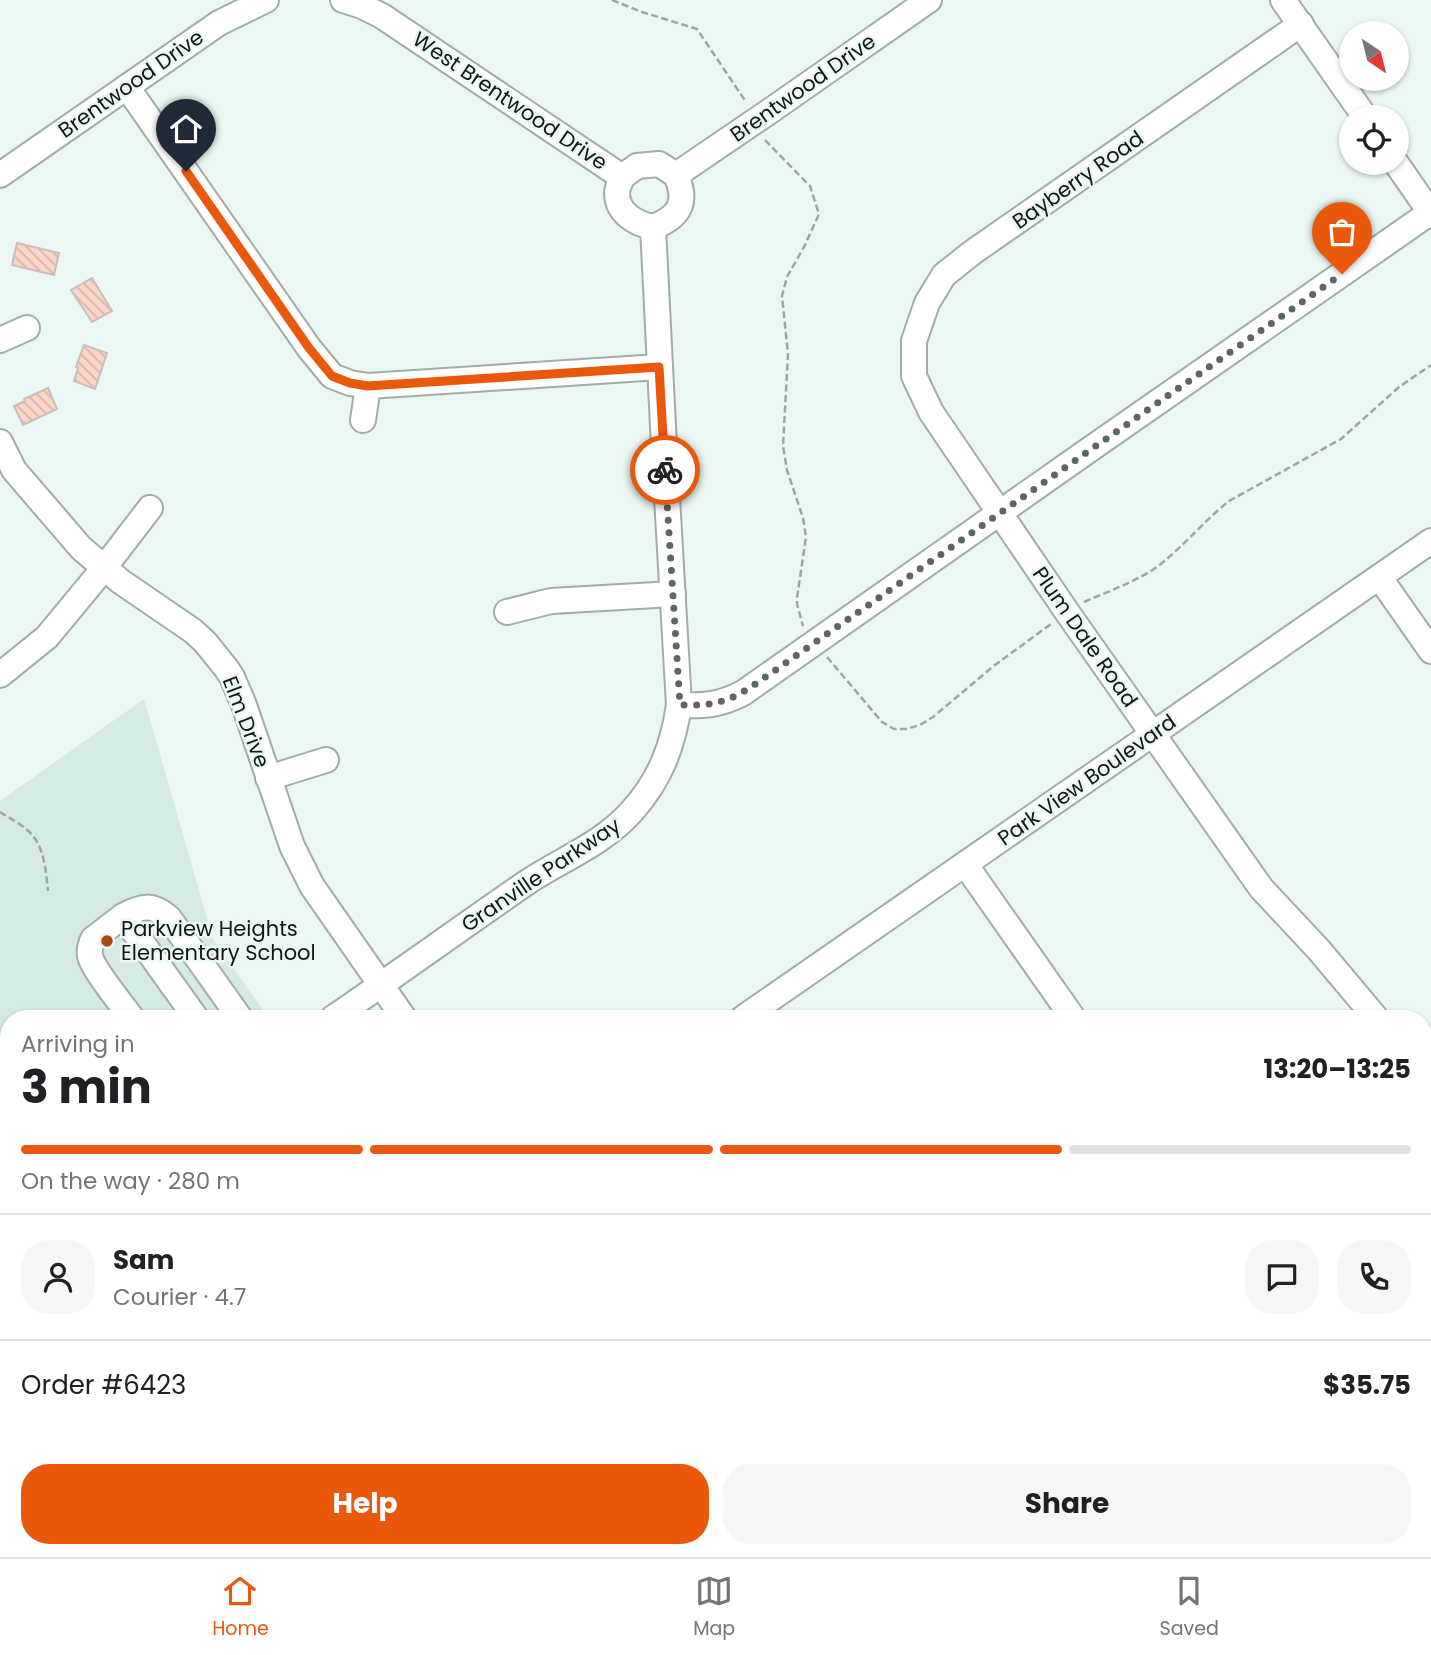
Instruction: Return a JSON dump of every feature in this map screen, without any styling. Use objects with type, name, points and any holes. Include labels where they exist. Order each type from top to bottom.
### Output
[{"type":"street","name":"Brentwood Drive","points":[[0,175],[219,23],[266,0]]},
{"type":"street","points":[[343,0],[362,6],[386,8]]},
{"type":"street","name":"Brentwood Drive","points":[[676,175],[929,0]]},
{"type":"street","points":[[1283,0],[1357,105]]},
{"type":"street","name":"West Brentwood Drive","points":[[386,8],[622,177],[637,166],[659,164],[676,175]]},
{"type":"street","name":"Bayberry Road","points":[[914,376],[914,341],[927,303],[944,275],[1301,24]]},
{"type":"street","points":[[127,87],[309,348],[332,376],[368,386],[659,367]]},
{"type":"street","points":[[622,177],[617,193],[621,209],[631,218],[653,227],[676,214],[682,196],[676,175]]},
{"type":"street","points":[[680,705],[720,703],[743,692],[1431,212],[1405,175]]},
{"type":"street","name":"Granville Parkway","points":[[345,1010],[528,883],[597,841],[624,820],[647,793],[664,764],[673,740],[680,705],[653,227]]},
{"type":"street","points":[[0,340],[26,328]]},
{"type":"street","name":"Plum Dale Road","points":[[914,376],[931,412],[999,513],[1261,888],[1370,1010]]},
{"type":"street","points":[[363,420],[368,386]]},
{"type":"street","name":"Elm Drive","points":[[0,442],[14,470],[81,548],[120,581],[182,622],[205,642],[232,677],[292,846],[312,886],[398,1010]]},
{"type":"street","points":[[0,675],[47,638],[150,508]]},
{"type":"street","name":"Park View Boulevard","points":[[773,1010],[965,864],[1431,541]]},
{"type":"street","points":[[1380,578],[1431,651]]},
{"type":"street","points":[[507,612],[551,601],[673,594]]},
{"type":"street","points":[[268,778],[326,760]]},
{"type":"street","points":[[965,864],[1067,1010]]},
{"type":"street","points":[[126,1010],[94,965],[89,949],[90,943],[98,934],[141,907],[157,909],[169,918],[234,1010]]},
{"type":"street","points":[[123,916],[190,1010]]},
{"type":"path","points":[[612,0],[697,29],[750,107]]},
{"type":"path","points":[[762,135],[810,186],[819,214],[787,277],[782,296],[788,354],[783,446],[787,470],[798,499],[805,530],[797,604],[807,633]]},
{"type":"path","points":[[1079,604],[1147,574],[1229,501],[1340,439],[1399,387],[1431,365]]},
{"type":"path","points":[[823,653],[882,722],[894,729],[906,729],[933,717],[995,665],[1057,620]]},
{"type":"path","points":[[0,812],[33,836],[45,867],[48,891]]},
{"type":"shaded area","name":"Parkview Heights Elementary School","points":[[144,699],[213,939],[263,1010],[0,1010],[0,801]]},
{"type":"building","points":[[17,243],[59,253],[54,275],[12,265]]},
{"type":"building","points":[[92,278],[112,311],[92,322],[71,290]]},
{"type":"building","points":[[84,345],[107,353],[95,389],[74,381]]},
{"type":"building","points":[[48,388],[57,409],[23,425],[14,406]]},
{"type":"way so far","points":[[665,470],[680,705],[720,703],[754,685],[1342,274]]},
{"type":"place","name":"Parkview Heights Elementary School","points":[[107,941]]},
{"type":"route","points":[[186,171],[309,348],[332,376],[368,386],[659,367],[665,470]]}]
